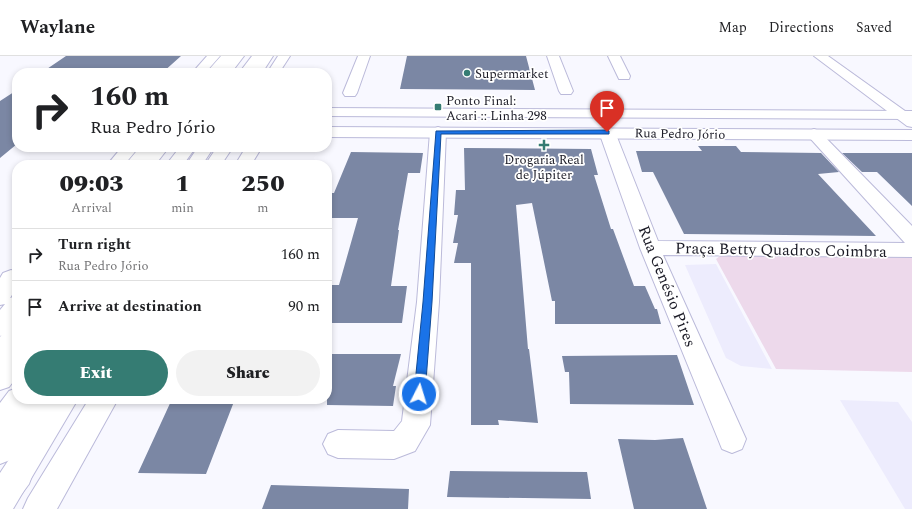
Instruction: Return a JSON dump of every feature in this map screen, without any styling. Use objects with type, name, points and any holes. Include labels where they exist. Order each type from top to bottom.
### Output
[{"type":"main road","points":[[203,68],[214,56]]},
{"type":"main road","points":[[216,68],[227,56]]},
{"type":"main road","points":[[228,68],[238,56]]},
{"type":"main road","points":[[249,68],[258,56]]},
{"type":"main road","points":[[259,68],[267,56]]},
{"type":"main road","points":[[276,68],[284,56]]},
{"type":"main road","points":[[350,93],[364,56]]},
{"type":"main road","points":[[553,56],[566,91]]},
{"type":"main road","points":[[614,56],[624,76]]},
{"type":"main road","points":[[820,56],[908,118]]},
{"type":"main road","name":"Rua Pedro Jório","points":[[332,112],[679,114],[908,118]]},
{"type":"main road","points":[[679,114],[688,133]]},
{"type":"main road","name":"Rua Pedro Jório","points":[[332,132],[607,132],[912,135]]},
{"type":"main road","points":[[338,444],[394,445],[405,441],[416,425],[428,302],[438,132]]},
{"type":"main road","name":"Rua Genésio Pires","points":[[607,132],[650,248],[732,439]]},
{"type":"main road","points":[[814,134],[912,238]]},
{"type":"main road","points":[[119,160],[127,152]]},
{"type":"main road","points":[[137,160],[145,152]]},
{"type":"main road","points":[[150,160],[158,152]]},
{"type":"main road","points":[[178,160],[184,152]]},
{"type":"main road","points":[[204,160],[219,152]]},
{"type":"main road","name":"Praça Betty Quadros Coimbra","points":[[650,248],[912,250]]},
{"type":"main road","points":[[0,297],[9,280]]},
{"type":"main road","points":[[0,327],[12,311]]},
{"type":"main road","points":[[0,356],[12,339]]},
{"type":"main road","points":[[0,380],[12,365]]},
{"type":"main road","points":[[0,425],[15,404]]},
{"type":"main road","points":[[0,497],[9,461],[37,404]]},
{"type":"main road","points":[[0,501],[9,461],[60,404]]},
{"type":"main road","points":[[39,509],[101,404]]},
{"type":"shaded area","points":[[724,253],[912,253],[912,372],[776,369],[716,259]]},
{"type":"shaded area","points":[[716,264],[772,369],[741,366],[726,358],[685,265]]},
{"type":"shaded area","points":[[840,400],[898,402],[912,422],[912,509],[905,509]]},
{"type":"building","points":[[66,56],[181,56],[168,68],[48,68]]},
{"type":"building","name":"Supermarket","points":[[407,56],[526,56],[535,90],[400,89]]},
{"type":"building","points":[[12,93],[12,148],[0,158],[0,101]]},
{"type":"building","points":[[698,146],[736,146],[741,152],[821,153],[839,172],[818,174],[876,236],[684,234],[653,172],[642,172],[636,151],[702,151]]},
{"type":"building","points":[[464,148],[591,149],[598,175],[594,175],[611,229],[613,229],[634,286],[645,286],[655,309],[657,309],[661,324],[555,324],[555,301],[552,301],[532,203],[516,205],[528,349],[538,423],[498,420],[499,425],[471,425],[471,263],[454,263],[458,243],[453,243],[458,215],[454,215],[456,190],[465,190]]},
{"type":"building","points":[[351,152],[423,153],[420,173],[408,173],[398,230],[391,286],[407,286],[402,323],[332,323],[332,285],[339,285],[358,218],[332,218],[332,193],[334,193]]},
{"type":"building","points":[[842,153],[912,153],[912,206],[877,172],[862,172]]},
{"type":"building","points":[[332,354],[401,354],[393,386],[396,386],[393,406],[327,405],[332,404]]},
{"type":"building","points":[[677,355],[694,405],[570,404],[569,372],[565,372],[562,356]]},
{"type":"building","points":[[170,404],[233,404],[206,474],[138,473]]},
{"type":"building","points":[[683,438],[707,509],[634,509],[618,439],[655,440]]},
{"type":"building","points":[[450,471],[587,472],[591,499],[447,497]]},
{"type":"building","points":[[271,485],[409,489],[408,509],[262,509]]},
{"type":"place","name":"Supermarket","points":[[467,73]]},
{"type":"place","name":"Ponto Final: Acari :: Linha 298","points":[[438,107]]},
{"type":"place","name":"Drogaria Real de Júpiter","points":[[544,145]]},
{"type":"route","points":[[419,394],[428,302],[438,132],[607,132]]}]
